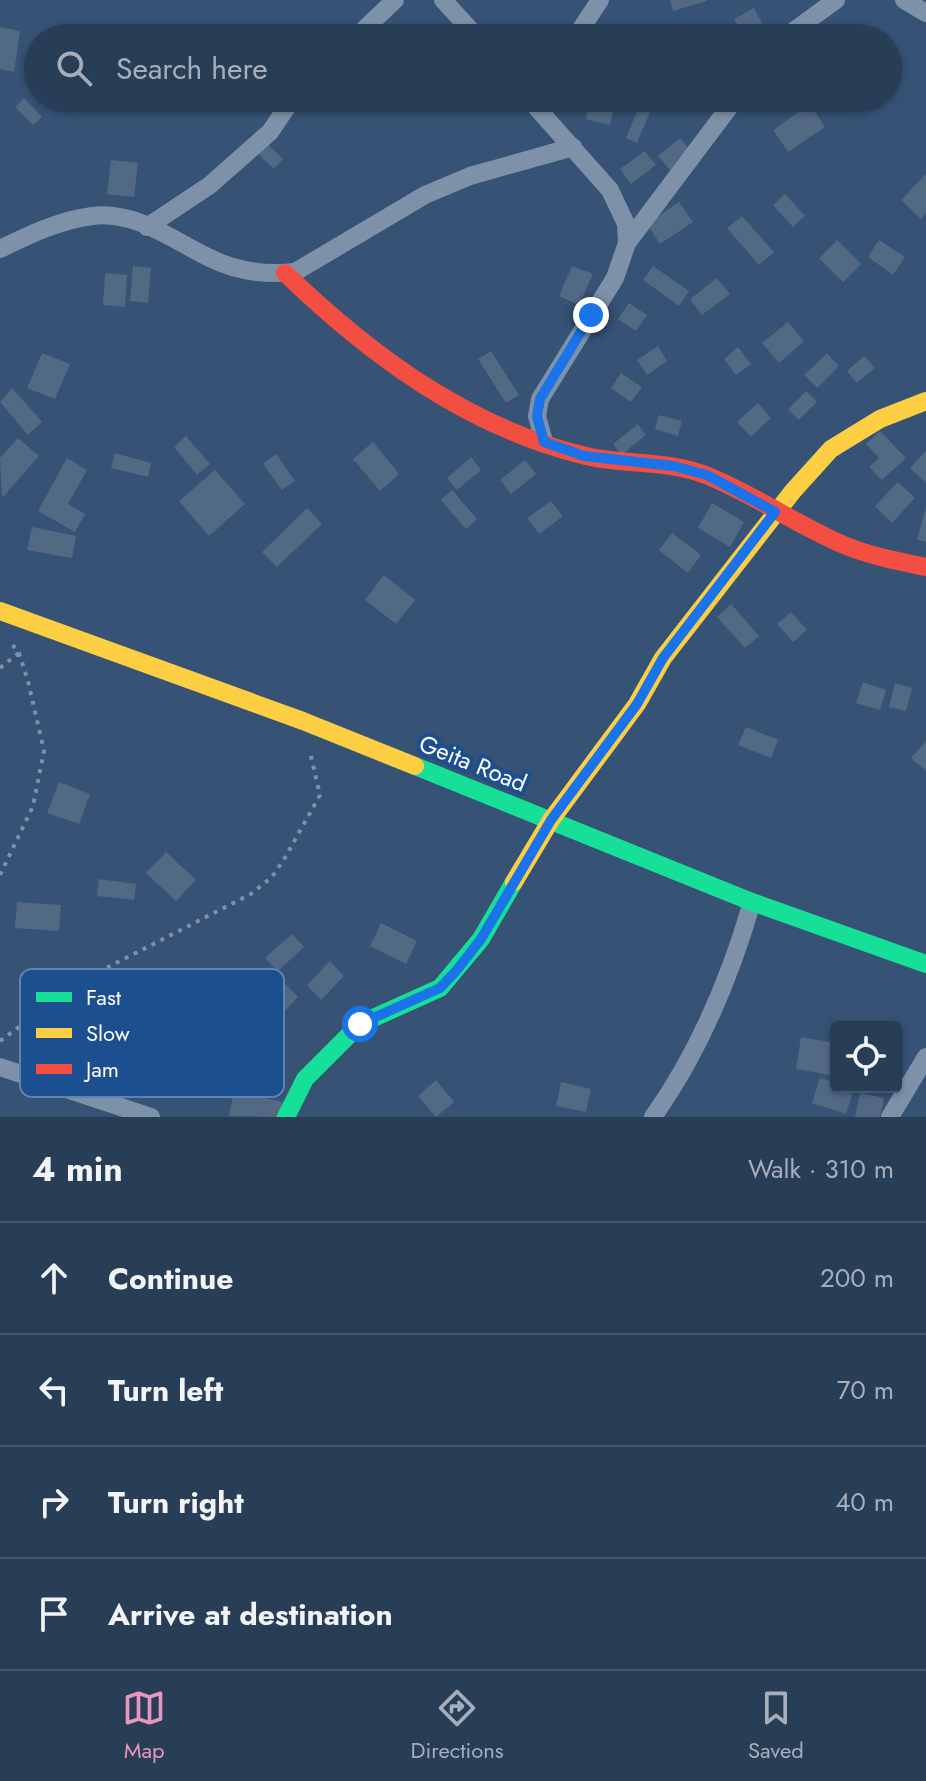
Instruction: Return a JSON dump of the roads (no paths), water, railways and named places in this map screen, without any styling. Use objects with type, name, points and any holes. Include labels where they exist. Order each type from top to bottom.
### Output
[{"type":"main road","points":[[285,273],[340,326],[457,408],[502,429],[584,456],[673,466],[707,475],[844,545],[926,567]]},
{"type":"main road","points":[[286,1117],[305,1079],[360,1024],[440,988],[456,971],[481,939],[551,820],[637,704],[681,634],[775,512],[831,449],[880,419],[926,401]]},
{"type":"main road","name":"Geita Road","points":[[0,611],[303,721],[752,902],[926,964]]},
{"type":"street","points":[[370,24],[395,0]]},
{"type":"street","points":[[443,0],[465,24]]},
{"type":"street","points":[[584,24],[600,0]]},
{"type":"street","points":[[803,24],[836,0]]},
{"type":"street","points":[[904,0],[926,13]]},
{"type":"street","points":[[147,227],[210,185],[270,132],[284,112]]},
{"type":"street","points":[[544,112],[610,190],[626,224],[627,243]]},
{"type":"street","points":[[544,442],[537,416],[540,399],[615,278],[627,243],[725,112]]},
{"type":"street","points":[[0,249],[59,224],[94,215],[119,216],[249,272],[295,272],[425,195],[470,176],[573,147]]},
{"type":"street","points":[[653,1117],[697,1047],[738,950],[752,902]]},
{"type":"street","points":[[890,1117],[926,1057]]},
{"type":"street","points":[[0,1067],[20,1074]]},
{"type":"street","points":[[91,1097],[151,1117]]}]
